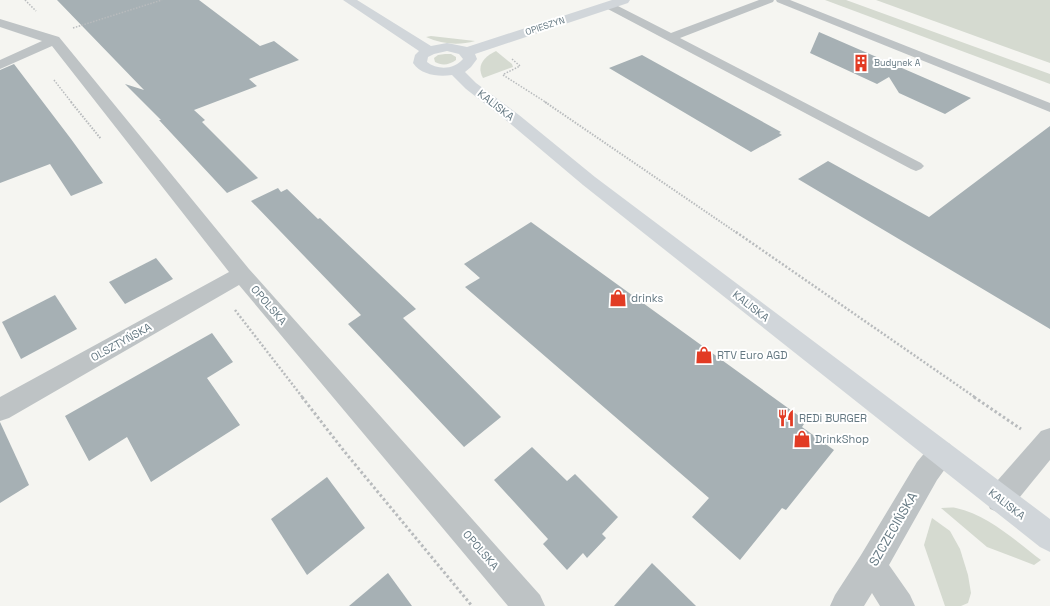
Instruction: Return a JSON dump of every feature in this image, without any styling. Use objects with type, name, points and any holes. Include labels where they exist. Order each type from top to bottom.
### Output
[{"type":"street","points":[[349,0],[429,51],[447,47],[461,49],[460,61]]},
{"type":"street","name":"OPIESZYN","points":[[429,51],[422,55],[420,59],[423,66],[435,71],[624,0]]},
{"type":"street","points":[[0,23],[51,39]]},
{"type":"street","points":[[0,65],[51,39]]},
{"type":"street","name":"OPOLSKA","points":[[51,39],[242,274],[529,606]]},
{"type":"street","name":"KALISKA","points":[[460,61],[471,86],[513,118],[589,181],[1050,537]]},
{"type":"street","name":"OLSZTYŃSKA","points":[[0,410],[242,274]]},
{"type":"street","points":[[1000,499],[1039,437]]},
{"type":"street","name":"SZCZECIŃSKA","points":[[846,606],[872,566],[927,471],[941,453]]},
{"type":"street","points":[[872,566],[899,606]]},
{"type":"lane","points":[[670,38],[769,0]]},
{"type":"lane","points":[[782,0],[1050,108]]},
{"type":"lane","points":[[608,5],[916,166]]},
{"type":"path","points":[[51,39],[70,28],[162,0]]},
{"type":"path","points":[[511,58],[520,66],[503,75],[578,123],[1039,437]]},
{"type":"path","points":[[52,76],[104,144]]},
{"type":"path","points":[[232,306],[344,451],[472,606]]},
{"type":"shaded area","points":[[825,0],[846,0],[1050,74],[1050,84]]},
{"type":"shaded area","points":[[876,0],[1050,0],[1050,63]]},
{"type":"shaded area","points":[[431,36],[475,41],[469,43],[450,44],[426,37]]},
{"type":"shaded area","points":[[496,51],[512,64],[513,67],[483,78],[480,69],[482,62]]},
{"type":"shaded area","points":[[451,54],[456,57],[456,60],[446,64],[435,62],[434,58],[438,55]]},
{"type":"shaded area","points":[[941,508],[956,508],[979,516],[1012,537],[1041,560],[1034,565],[987,547]]},
{"type":"shaded area","points":[[932,518],[950,531],[960,549],[968,575],[971,593],[968,603],[961,606],[945,606],[924,545]]},
{"type":"building","points":[[57,0],[199,0],[260,46],[274,41],[299,60],[249,79],[257,86],[194,110],[205,120],[202,122],[258,178],[227,193],[159,120],[161,120],[125,84],[144,90]]},
{"type":"building","name":"Budynek A","points":[[819,32],[971,98],[945,114],[899,93],[889,77],[877,84],[810,53]]},
{"type":"building","points":[[642,55],[781,132],[779,133],[782,135],[751,152],[609,68]]},
{"type":"building","points":[[14,64],[103,183],[71,196],[50,164],[0,183],[0,70]]},
{"type":"building","points":[[1050,126],[1050,329],[798,179],[828,161],[929,217]]},
{"type":"building","points":[[278,188],[281,192],[287,189],[318,219],[320,218],[416,309],[403,318],[501,417],[464,447],[348,324],[361,315],[251,201]]},
{"type":"building","points":[[531,222],[806,421],[802,427],[834,450],[786,510],[782,508],[740,560],[692,517],[709,498],[465,287],[480,278],[464,264]]},
{"type":"building","points":[[156,258],[173,279],[125,304],[109,282]]},
{"type":"building","points":[[55,295],[77,329],[21,359],[2,322]]},
{"type":"building","points":[[212,333],[233,362],[207,378],[240,425],[151,482],[127,437],[89,461],[65,416]]},
{"type":"building","points":[[0,422],[29,485],[0,503]]},
{"type":"building","points":[[532,447],[567,481],[575,474],[618,517],[602,534],[606,538],[587,558],[583,553],[567,570],[543,544],[548,539],[494,480]]},
{"type":"building","points":[[327,477],[365,528],[307,575],[271,519]]},
{"type":"building","points":[[652,563],[696,606],[614,606]]},
{"type":"building","points":[[388,573],[412,606],[349,606]]},
{"type":"place","name":"Budynek A","points":[[861,63]]},
{"type":"place","name":"drinks","points":[[618,298]]},
{"type":"place","name":"RTV Euro AGD","points":[[704,355]]},
{"type":"place","name":"REDi BURGER","points":[[786,418]]},
{"type":"place","name":"DrinkShop","points":[[802,439]]}]
